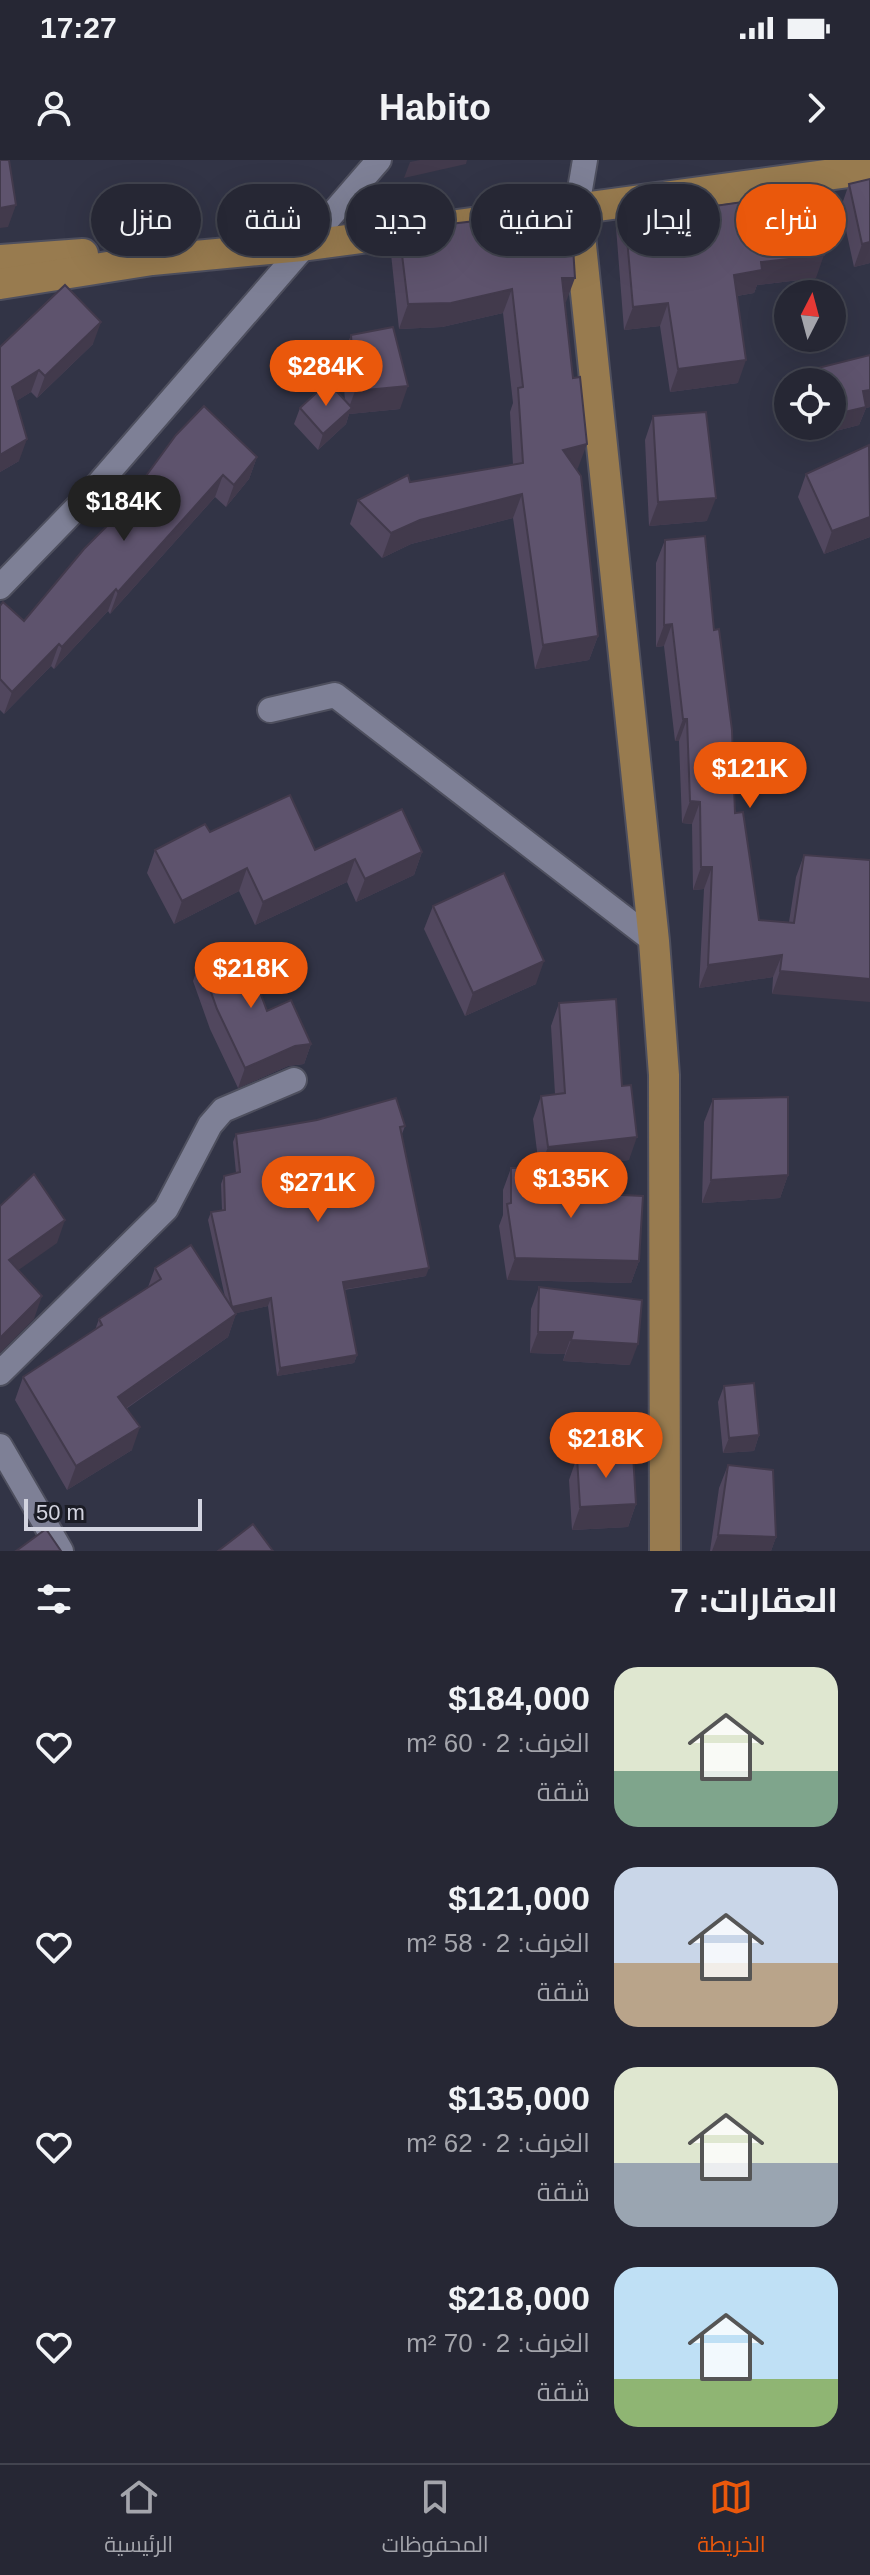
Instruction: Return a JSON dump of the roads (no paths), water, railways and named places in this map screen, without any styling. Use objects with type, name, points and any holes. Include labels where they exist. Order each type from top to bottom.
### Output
[{"type":"main road","points":[[601,204],[870,169]]},
{"type":"main road","points":[[330,242],[471,222]]},
{"type":"main road","points":[[0,260],[97,253],[152,260]]},
{"type":"main road","points":[[0,284],[152,260],[217,254]]},
{"type":"main road","points":[[582,256],[654,941],[666,1155],[665,1551]]},
{"type":"street","points":[[330,215],[379,160]]},
{"type":"street","points":[[581,184],[585,160]]},
{"type":"street","points":[[0,587],[88,496],[224,342],[294,256]]},
{"type":"street","points":[[270,710],[335,695],[654,941]]},
{"type":"street","points":[[0,1373],[166,1209],[210,1125],[223,1110],[294,1080]]},
{"type":"street","points":[[0,1446],[61,1551]]}]
